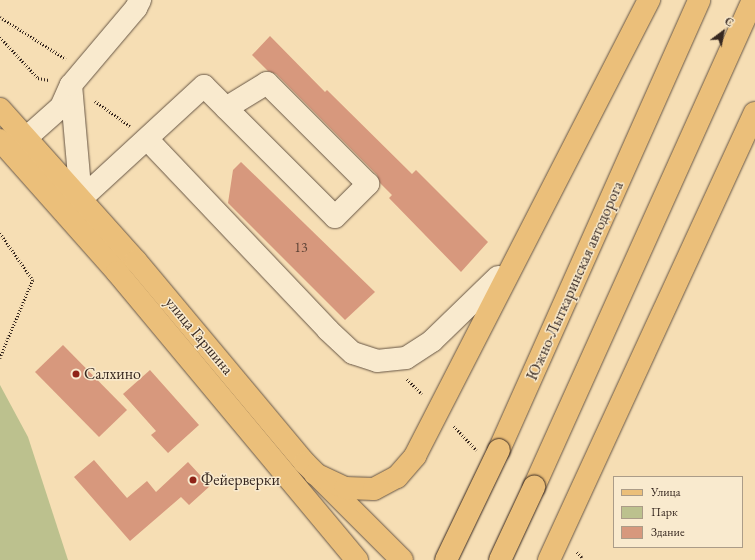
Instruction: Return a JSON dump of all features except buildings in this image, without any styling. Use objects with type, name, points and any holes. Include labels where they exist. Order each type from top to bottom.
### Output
[{"type":"main road","points":[[315,474],[345,488],[374,489],[397,477],[415,456],[649,0]]},
{"type":"main road","name":"Южно-Лыткаринская автодорога","points":[[446,560],[499,450],[699,0]]},
{"type":"main road","points":[[500,560],[753,0]]},
{"type":"main road","name":"улица Гаршина","points":[[0,109],[82,199],[315,474],[402,560]]},
{"type":"main road","points":[[548,560],[755,114]]},
{"type":"main road","name":"улица Гаршина","points":[[0,140],[117,272],[350,555]]},
{"type":"lane","points":[[26,138],[61,107],[77,78],[136,8],[140,0]]},
{"type":"lane","points":[[77,78],[82,199]]},
{"type":"lane","points":[[82,199],[204,86],[226,108],[335,217],[368,184],[267,83],[226,108]]},
{"type":"lane","points":[[147,138],[328,330],[353,353],[377,361],[406,358],[432,341],[498,277]]},
{"type":"path","points":[[0,17],[77,78],[147,138]]},
{"type":"path","points":[[0,37],[38,78],[77,78]]},
{"type":"path","points":[[0,233],[33,280],[0,358]]},
{"type":"green space","points":[[0,385],[28,437],[68,560],[0,560]]},
{"type":"place","name":"Салхино","points":[[76,374]]},
{"type":"place","name":"Фейерверки","points":[[193,480]]}]
